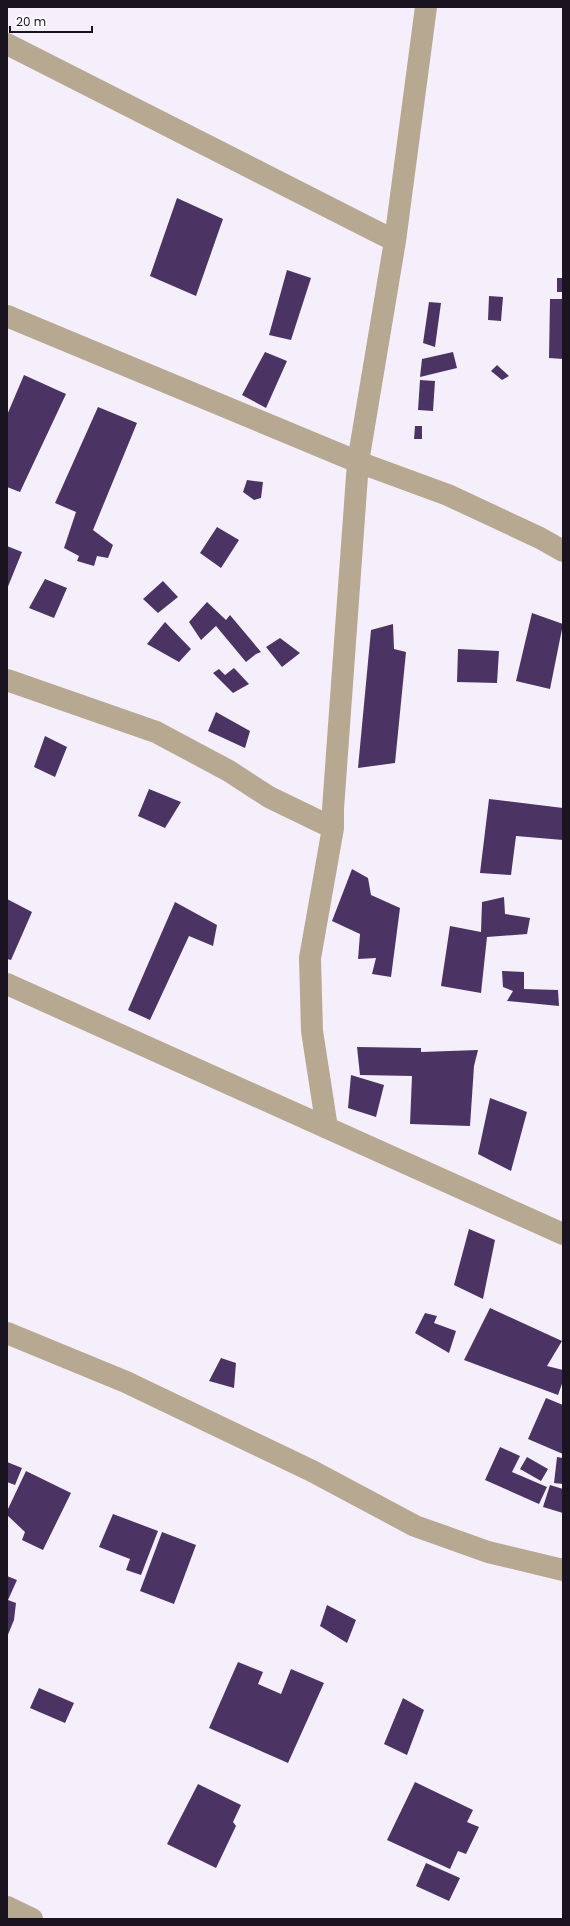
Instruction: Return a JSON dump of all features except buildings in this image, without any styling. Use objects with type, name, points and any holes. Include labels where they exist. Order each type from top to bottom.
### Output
[{"type":"street","points":[[327,1128],[312,1031],[310,958],[333,828],[333,809],[358,462],[395,241],[426,7]]},
{"type":"street","points":[[7,44],[395,241]]},
{"type":"street","points":[[7,316],[358,462],[448,495],[540,538],[563,551]]},
{"type":"street","points":[[7,680],[156,732],[229,771],[269,797],[333,828]]},
{"type":"street","points":[[7,984],[563,1234]]},
{"type":"street","points":[[7,1333],[126,1382],[312,1471],[415,1526],[488,1552],[563,1570]]},
{"type":"street","points":[[7,1907],[32,1919]]}]
